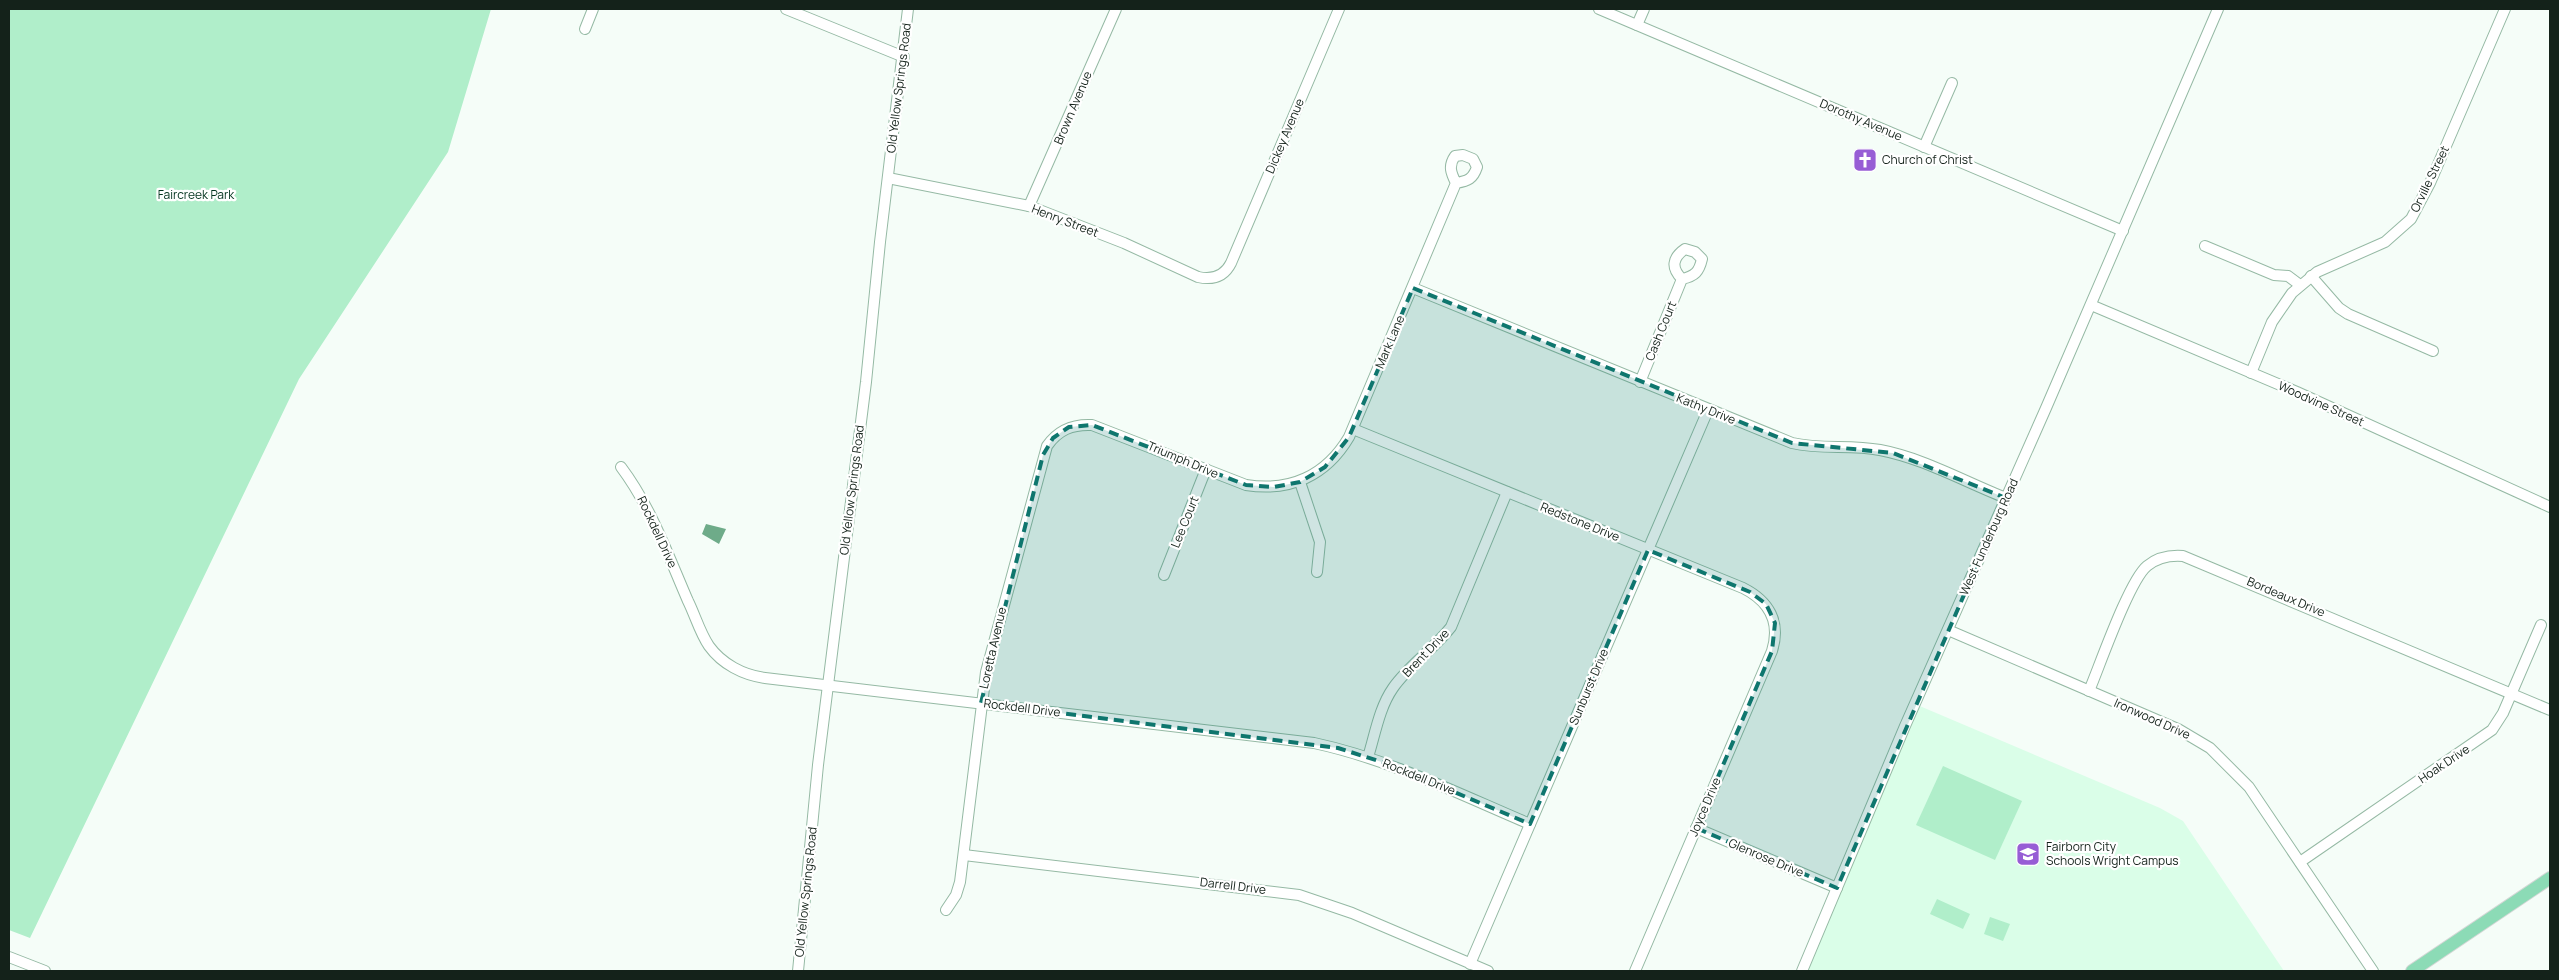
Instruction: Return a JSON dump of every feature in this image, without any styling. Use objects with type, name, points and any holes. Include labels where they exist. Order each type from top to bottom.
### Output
[{"type":"main road","points":[[2412,971],[2550,878]]},
{"type":"street","points":[[585,29],[593,9]]},
{"type":"street","points":[[786,9],[904,57]]},
{"type":"street","name":"Old Yellow Springs Road","points":[[798,971],[828,686],[866,382],[878,254],[904,57],[908,9]]},
{"type":"street","name":"Brown Avenue","points":[[1029,206],[1116,9]]},
{"type":"street","name":"Dickey Avenue","points":[[1230,263],[1339,9]]},
{"type":"street","name":"Dorothy Avenue","points":[[1599,9],[2123,231]]},
{"type":"street","points":[[1637,25],[1644,9]]},
{"type":"street","name":"West Funderburg Road","points":[[1802,971],[2218,9]]},
{"type":"street","name":"Orville Street","points":[[2251,373],[2272,322],[2300,285],[2331,264],[2376,247],[2395,234],[2410,219],[2430,183],[2505,9]]},
{"type":"street","points":[[1924,147],[1952,83]]},
{"type":"street","name":"Henry Street","points":[[888,178],[1029,206],[1124,243],[1198,277],[1210,279],[1218,276],[1230,263]]},
{"type":"street","name":"Mark Lane","points":[[1300,482],[1317,473],[1332,461],[1343,447],[1353,429],[1456,183]]},
{"type":"street","points":[[2206,246],[2274,275],[2288,276],[2300,285]]},
{"type":"street","points":[[2311,276],[2339,308],[2348,314],[2433,352]]},
{"type":"street","name":"Cash Court","points":[[1640,382],[1682,279]]},
{"type":"street","name":"Kathy Drive","points":[[1413,288],[1708,410],[1801,445],[1830,448],[1868,448],[1893,453],[2006,498]]},
{"type":"street","name":"Woodvine Street","points":[[2091,305],[2251,373],[2550,507]]},
{"type":"street","name":"Sunburst Drive","points":[[1470,964],[1708,410]]},
{"type":"street","name":"Triumph Drive","points":[[1069,427],[1084,424],[1099,426],[1232,481],[1259,487],[1287,486],[1300,482]]},
{"type":"street","name":"Loretta Avenue","points":[[946,910],[959,888],[986,672],[1043,455],[1053,438],[1069,427]]},
{"type":"street","name":"Redstone Drive","points":[[1353,429],[1743,588],[1762,600],[1770,610],[1775,623],[1774,643]]},
{"type":"street","name":"Rockdell Drive","points":[[621,467],[635,486],[649,512],[706,640],[715,653],[733,667],[756,677],[1298,740],[1368,757],[1530,824]]},
{"type":"street","name":"Lee Court","points":[[1164,575],[1206,469]]},
{"type":"street","points":[[1300,482],[1320,542],[1317,572]]},
{"type":"street","name":"Brent Drive","points":[[1368,757],[1383,709],[1392,689],[1440,641],[1451,627],[1507,492]]},
{"type":"street","name":"Bordeaux Drive","points":[[2089,691],[2139,576],[2155,561],[2172,555],[2190,557],[2550,710]]},
{"type":"street","name":"Hoak Drive","points":[[2300,862],[2484,737],[2499,720],[2541,625]]},
{"type":"street","name":"Ironwood Drive","points":[[1948,630],[2178,729],[2210,748],[2249,787],[2374,971]]},
{"type":"street","name":"Joyce Drive","points":[[1635,971],[1774,643]]},
{"type":"street","name":"Glenrose Drive","points":[[1696,828],[1837,888]]},
{"type":"street","name":"Darrell Drive","points":[[964,855],[1299,895],[1352,913],[1488,971]]},
{"type":"street","points":[[9,957],[45,971]]},
{"type":"highlighted area","points":[[1413,288],[1792,443],[1893,453],[2006,498],[1837,888],[1696,828],[1772,651],[1775,623],[1766,604],[1750,592],[1648,550],[1530,824],[1388,764],[1338,748],[981,703],[1043,455],[1053,438],[1069,427],[1092,425],[1246,485],[1274,487],[1300,482],[1325,467],[1349,437]]},
{"type":"shaded area","points":[[706,524],[726,529],[719,544],[702,534]]},
{"type":"shaded area","name":"Fairborn City Schools Wright Campus","points":[[1915,704],[2160,808],[2183,821],[2284,971],[1802,971]]},
{"type":"green space","name":"Faircreek Park","points":[[9,9],[491,9],[448,152],[299,379],[30,938],[9,930]]},
{"type":"green space","points":[[1943,766],[2022,801],[1995,860],[1916,825]]},
{"type":"green space","points":[[1937,899],[1970,914],[1963,929],[1930,914]]},
{"type":"green space","points":[[1990,917],[2010,924],[2003,941],[1984,934]]},
{"type":"place","name":"Church of Christ","points":[[1865,160]]},
{"type":"place","name":"Fairborn City Schools Wright Campus","points":[[2028,854]]}]
